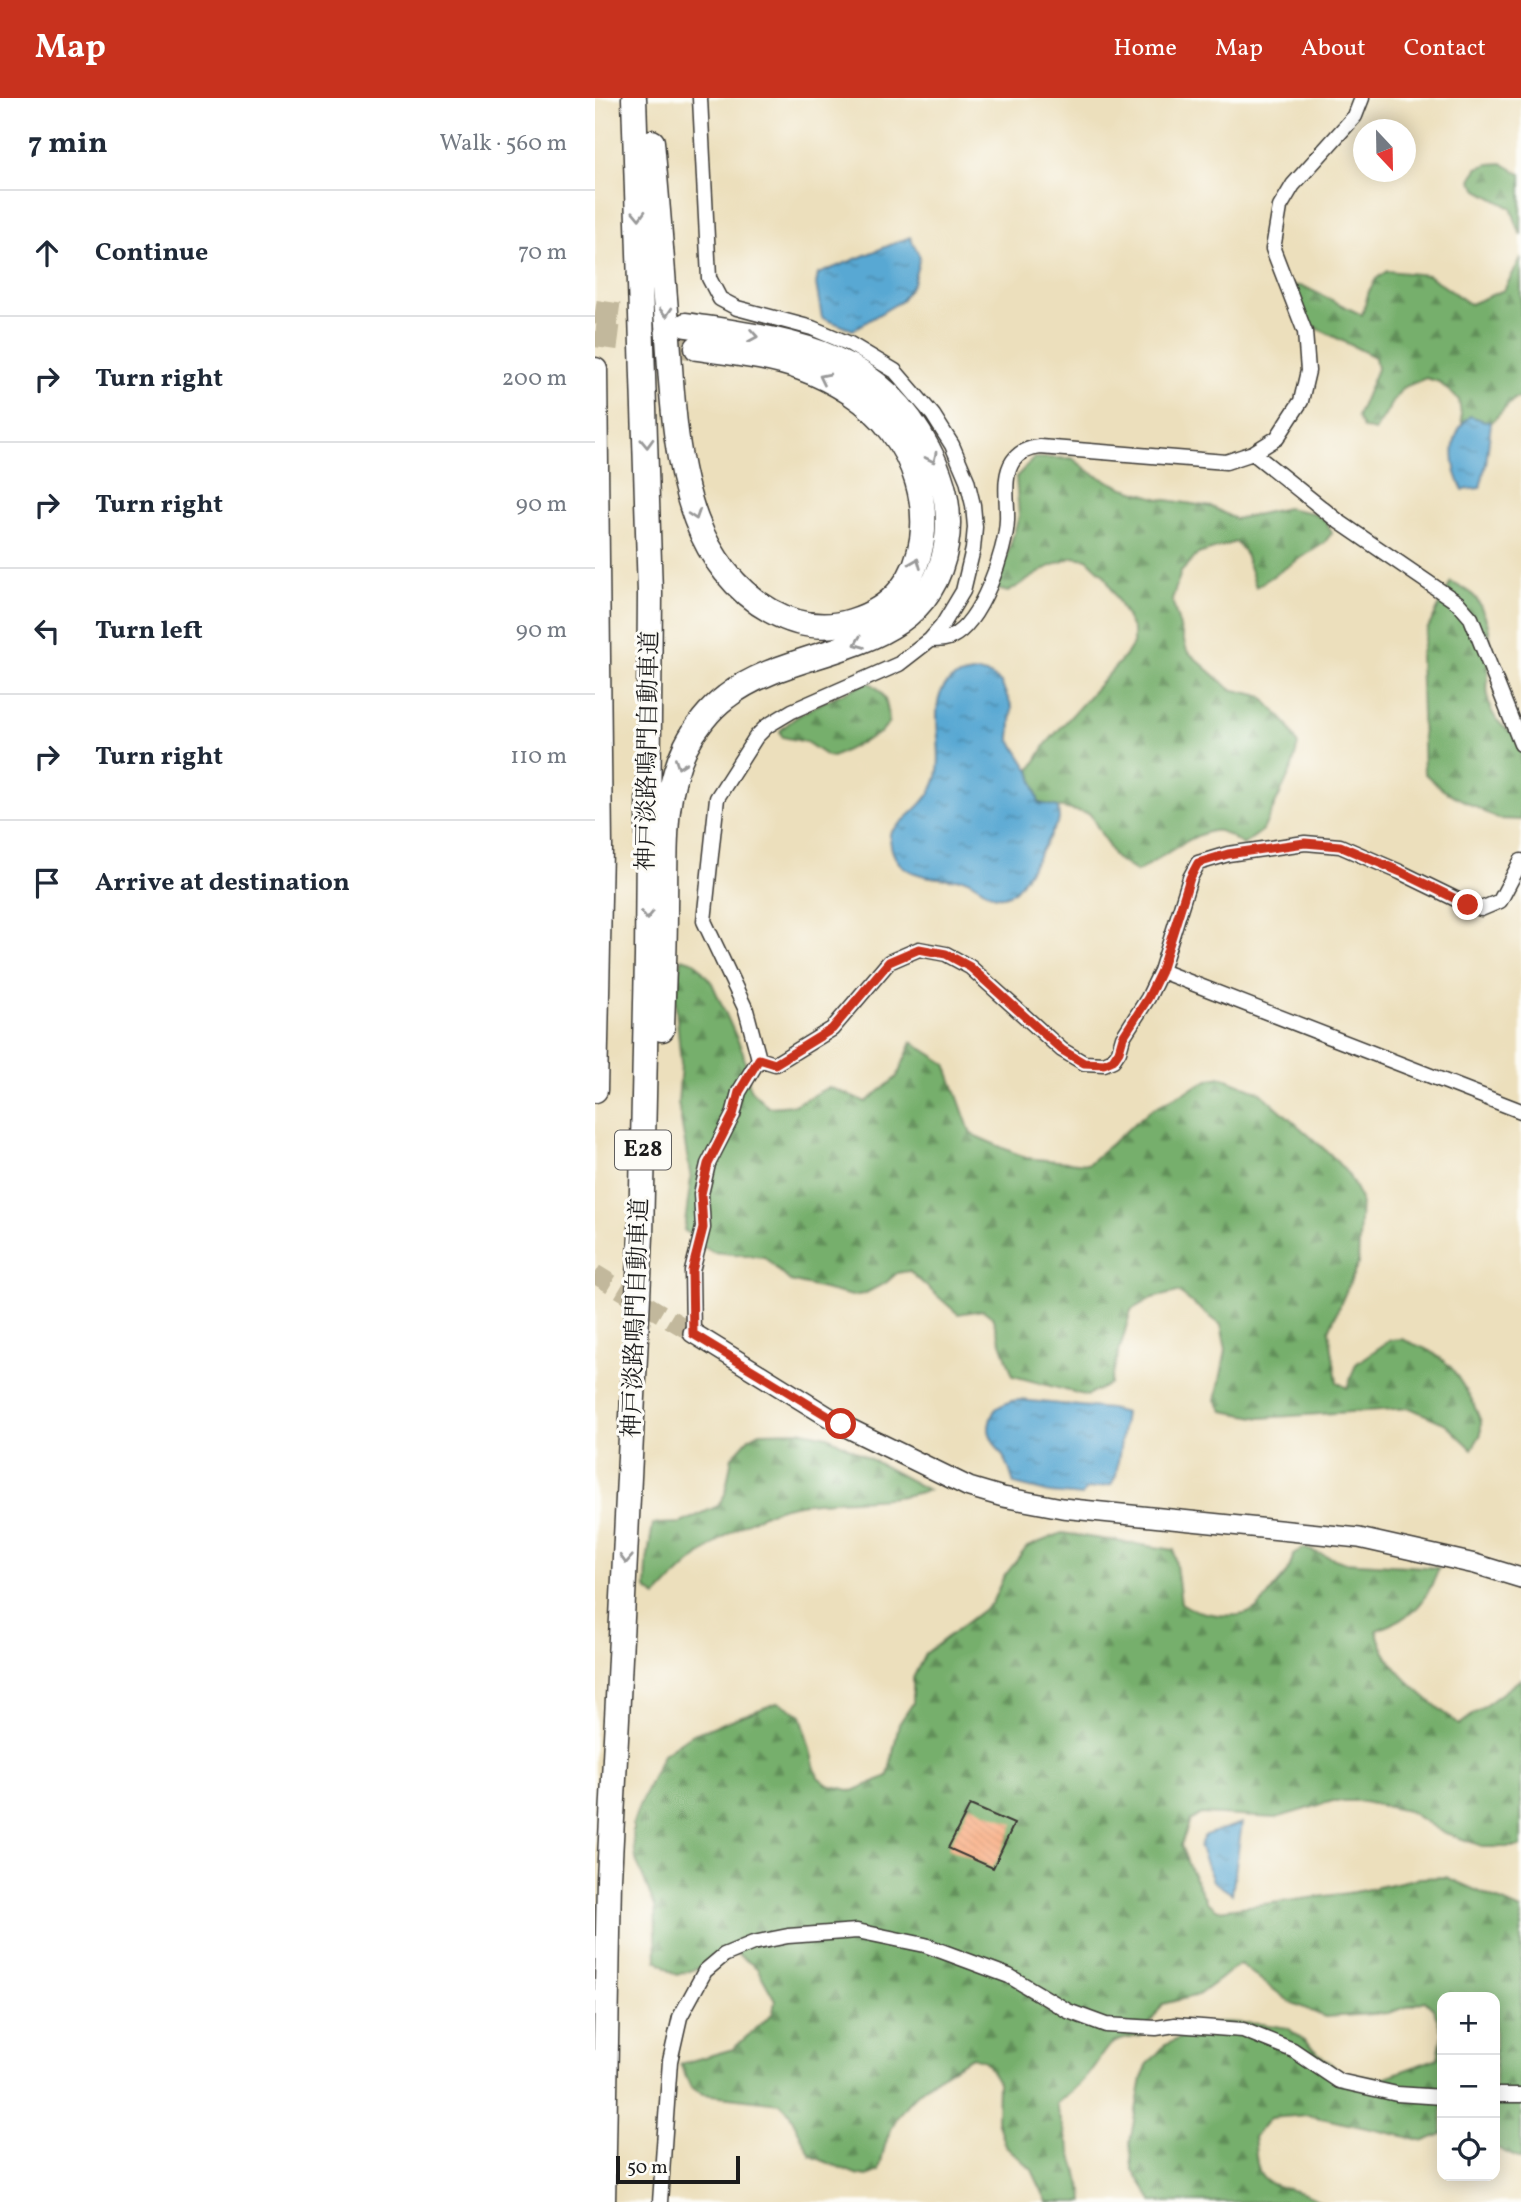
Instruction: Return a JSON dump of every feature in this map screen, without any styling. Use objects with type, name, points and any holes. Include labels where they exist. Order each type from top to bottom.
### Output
[{"type":"highway","name":"神戸淡路鳴門自動車道","points":[[603,2202],[609,1879],[641,1222],[650,607],[649,502],[634,98]]},
{"type":"highway","points":[[648,98],[672,386],[685,483],[696,519],[708,545],[731,580],[753,601],[782,618],[803,624],[832,626],[878,610],[890,601],[908,580],[922,546],[922,494],[909,457],[895,435],[872,409],[827,379],[798,367],[697,348]]},
{"type":"highway","points":[[629,1508],[641,1418],[660,1137],[666,816],[675,777],[686,746],[700,724],[727,696],[758,678],[871,638],[906,617],[926,595],[937,574],[945,551],[949,526],[947,500],[936,464],[918,429],[894,399],[866,374],[802,346],[686,325]]},
{"type":"highway","name":"神戸淡路鳴門自動車道","points":[[595,370],[600,849],[595,1090]]},
{"type":"street","points":[[700,98],[709,278],[720,299],[737,308],[812,328],[850,344],[895,371],[933,415],[952,444],[967,480],[975,527],[969,570],[958,600],[930,640],[899,664],[792,711],[767,726],[756,737],[721,789],[715,806],[704,920],[745,1010],[759,1059],[739,1092],[733,1115],[708,1164],[701,1194],[703,1228],[692,1271],[693,1334],[841,1424],[969,1487],[992,1494],[1062,1508],[1359,1538],[1475,1564],[1521,1578]]},
{"type":"street","points":[[930,640],[950,638],[969,624],[982,603],[1007,523],[1008,472],[1013,461],[1031,448],[1226,462],[1253,453],[1283,431],[1301,401],[1308,371],[1305,332],[1273,249],[1280,207],[1293,185],[1355,116],[1362,98]]},
{"type":"street","points":[[1253,453],[1338,521],[1458,603],[1471,618],[1521,744]]},
{"type":"street","points":[[759,1059],[775,1064],[832,1029],[889,962],[919,949],[946,954],[970,967],[1062,1050],[1084,1063],[1104,1064],[1113,1060],[1119,1051],[1123,1037],[1148,998],[1161,971],[1190,878],[1198,863],[1228,854],[1305,843],[1340,846],[1481,909],[1500,901],[1521,861]]},
{"type":"street","points":[[1161,971],[1521,1111]]},
{"type":"street","points":[[660,2202],[670,2061],[680,2017],[705,1971],[724,1955],[753,1943],[788,1936],[857,1931],[925,1945],[1009,1976],[1068,2011],[1106,2025],[1156,2028],[1175,2025],[1243,2030],[1293,2050],[1339,2081],[1397,2094],[1437,2097]]},
{"type":"street","points":[[1500,2095],[1521,2095]]},
{"type":"green space","points":[[1502,163],[1521,174],[1521,236],[1511,208],[1478,190],[1471,180],[1477,168]]},
{"type":"green space","points":[[1521,258],[1521,398],[1514,399],[1488,426],[1463,431],[1459,400],[1439,382],[1426,378],[1402,388],[1375,431],[1363,428],[1357,417],[1377,369],[1375,357],[1308,324],[1280,283],[1305,287],[1362,315],[1369,291],[1376,279],[1387,271],[1428,275],[1470,304],[1504,290]]},
{"type":"green space","points":[[1034,458],[1072,458],[1093,474],[1121,487],[1160,499],[1212,507],[1235,519],[1287,508],[1313,513],[1325,520],[1332,533],[1324,543],[1256,587],[1244,551],[1236,542],[1198,554],[1181,572],[1172,600],[1187,651],[1230,689],[1261,696],[1288,725],[1298,745],[1291,771],[1263,830],[1243,845],[1222,832],[1211,831],[1178,846],[1137,872],[1115,858],[1090,814],[1039,803],[1030,771],[1046,744],[1126,655],[1133,644],[1133,630],[1105,576],[1087,559],[1073,557],[1049,567],[1008,592],[997,589],[1019,516],[1016,477]]},
{"type":"green space","points":[[1451,582],[1475,597],[1489,627],[1488,696],[1492,712],[1502,726],[1521,738],[1521,820],[1498,819],[1443,790],[1424,773],[1420,656],[1427,630]]},
{"type":"green space","points":[[867,682],[878,689],[887,704],[889,723],[880,733],[833,757],[806,742],[782,737],[780,731],[799,716]]},
{"type":"green space","points":[[682,958],[695,962],[712,983],[743,1052],[750,1089],[768,1107],[794,1105],[829,1087],[866,1102],[897,1077],[912,1042],[946,1064],[971,1134],[1026,1158],[1088,1164],[1150,1110],[1210,1079],[1222,1077],[1260,1092],[1331,1155],[1348,1174],[1361,1199],[1358,1264],[1329,1330],[1337,1382],[1347,1388],[1356,1364],[1390,1340],[1402,1339],[1431,1351],[1451,1367],[1471,1398],[1481,1422],[1481,1434],[1472,1449],[1446,1424],[1410,1408],[1261,1418],[1223,1411],[1216,1400],[1226,1350],[1221,1325],[1178,1292],[1152,1298],[1131,1310],[1110,1384],[1087,1396],[1013,1376],[992,1317],[983,1310],[958,1314],[909,1271],[897,1273],[887,1282],[864,1294],[852,1296],[790,1281],[764,1257],[713,1252],[702,1246],[684,1230],[691,1179],[678,1103],[681,1064],[675,997]]},
{"type":"green space","points":[[803,1431],[828,1436],[928,1490],[897,1497],[815,1502],[779,1509],[721,1539],[656,1597],[646,1589],[653,1524],[681,1523],[718,1506],[725,1494],[732,1457],[749,1438],[760,1432]]},
{"type":"green space","points":[[1062,1533],[1174,1550],[1181,1603],[1197,1611],[1229,1616],[1256,1609],[1287,1573],[1293,1555],[1304,1548],[1343,1562],[1439,1568],[1417,1608],[1402,1619],[1377,1630],[1381,1644],[1388,1658],[1409,1683],[1459,1725],[1521,1679],[1521,1847],[1485,1847],[1440,1831],[1408,1811],[1358,1801],[1333,1801],[1276,1818],[1201,1814],[1190,1821],[1181,1845],[1207,1902],[1218,1910],[1355,1892],[1419,1878],[1446,1877],[1521,1910],[1521,2160],[1500,2150],[1500,1992],[1437,1992],[1437,2019],[1434,2010],[1425,2001],[1388,2013],[1325,2017],[1290,2002],[1240,1964],[1198,1995],[1163,2004],[1141,2036],[1111,2044],[1083,2081],[1056,2104],[1084,2202],[1047,2202],[1032,2170],[1004,2144],[997,2120],[998,2082],[985,2061],[972,2057],[935,2079],[903,2109],[889,2134],[879,2171],[867,2176],[811,2156],[789,2112],[780,2103],[703,2094],[691,2088],[680,2064],[733,2049],[773,2013],[775,2000],[757,1968],[730,1949],[703,1967],[677,1975],[657,1960],[655,1907],[636,1860],[633,1823],[663,1754],[691,1735],[779,1702],[801,1715],[818,1777],[828,1785],[853,1791],[888,1776],[899,1724],[913,1703],[913,1678],[925,1654],[992,1603],[1003,1578],[1027,1547]]},
{"type":"green space","points":[[1207,2024],[1262,2024],[1288,2028],[1342,2073],[1383,2078],[1437,2058],[1437,2136],[1425,2141],[1307,2115],[1270,2118],[1254,2137],[1261,2175],[1272,2184],[1313,2197],[1320,2202],[1153,2202],[1132,2168],[1130,2142],[1142,2078],[1147,2065],[1165,2045]]},
{"type":"water","points":[[910,237],[920,257],[913,283],[901,301],[853,330],[822,318],[816,284],[818,274]]},
{"type":"water","points":[[1470,416],[1491,423],[1480,488],[1463,490],[1453,451],[1458,432]]},
{"type":"water","points":[[978,672],[990,675],[1001,683],[1012,707],[1010,739],[1030,771],[1039,803],[1058,807],[1059,820],[1024,880],[1013,892],[1000,896],[988,893],[965,879],[937,878],[907,869],[894,856],[891,846],[890,833],[921,805],[938,773],[937,718],[941,693],[954,678]]},
{"type":"water","points":[[1020,1400],[1110,1409],[1125,1413],[1116,1476],[1111,1485],[1086,1490],[1082,1496],[1050,1493],[1014,1484],[989,1429],[996,1408]]},
{"type":"water","points":[[1242,1823],[1232,1894],[1213,1881],[1199,1846],[1205,1835]]},
{"type":"building","points":[[970,1805],[1014,1824],[993,1868],[948,1848]]},
{"type":"tunnel","points":[[595,312],[686,325]]},
{"type":"tunnel","points":[[595,335],[697,348]]},
{"type":"tunnel","points":[[595,1274],[693,1333]]},
{"type":"route","points":[[841,1424],[693,1334],[692,1271],[703,1228],[701,1194],[708,1164],[733,1115],[739,1092],[759,1059],[775,1064],[832,1029],[889,962],[919,949],[946,954],[970,967],[1062,1050],[1084,1063],[1104,1064],[1113,1060],[1119,1051],[1123,1037],[1148,998],[1161,971],[1190,878],[1198,863],[1228,854],[1305,843],[1340,846],[1468,905]]}]
